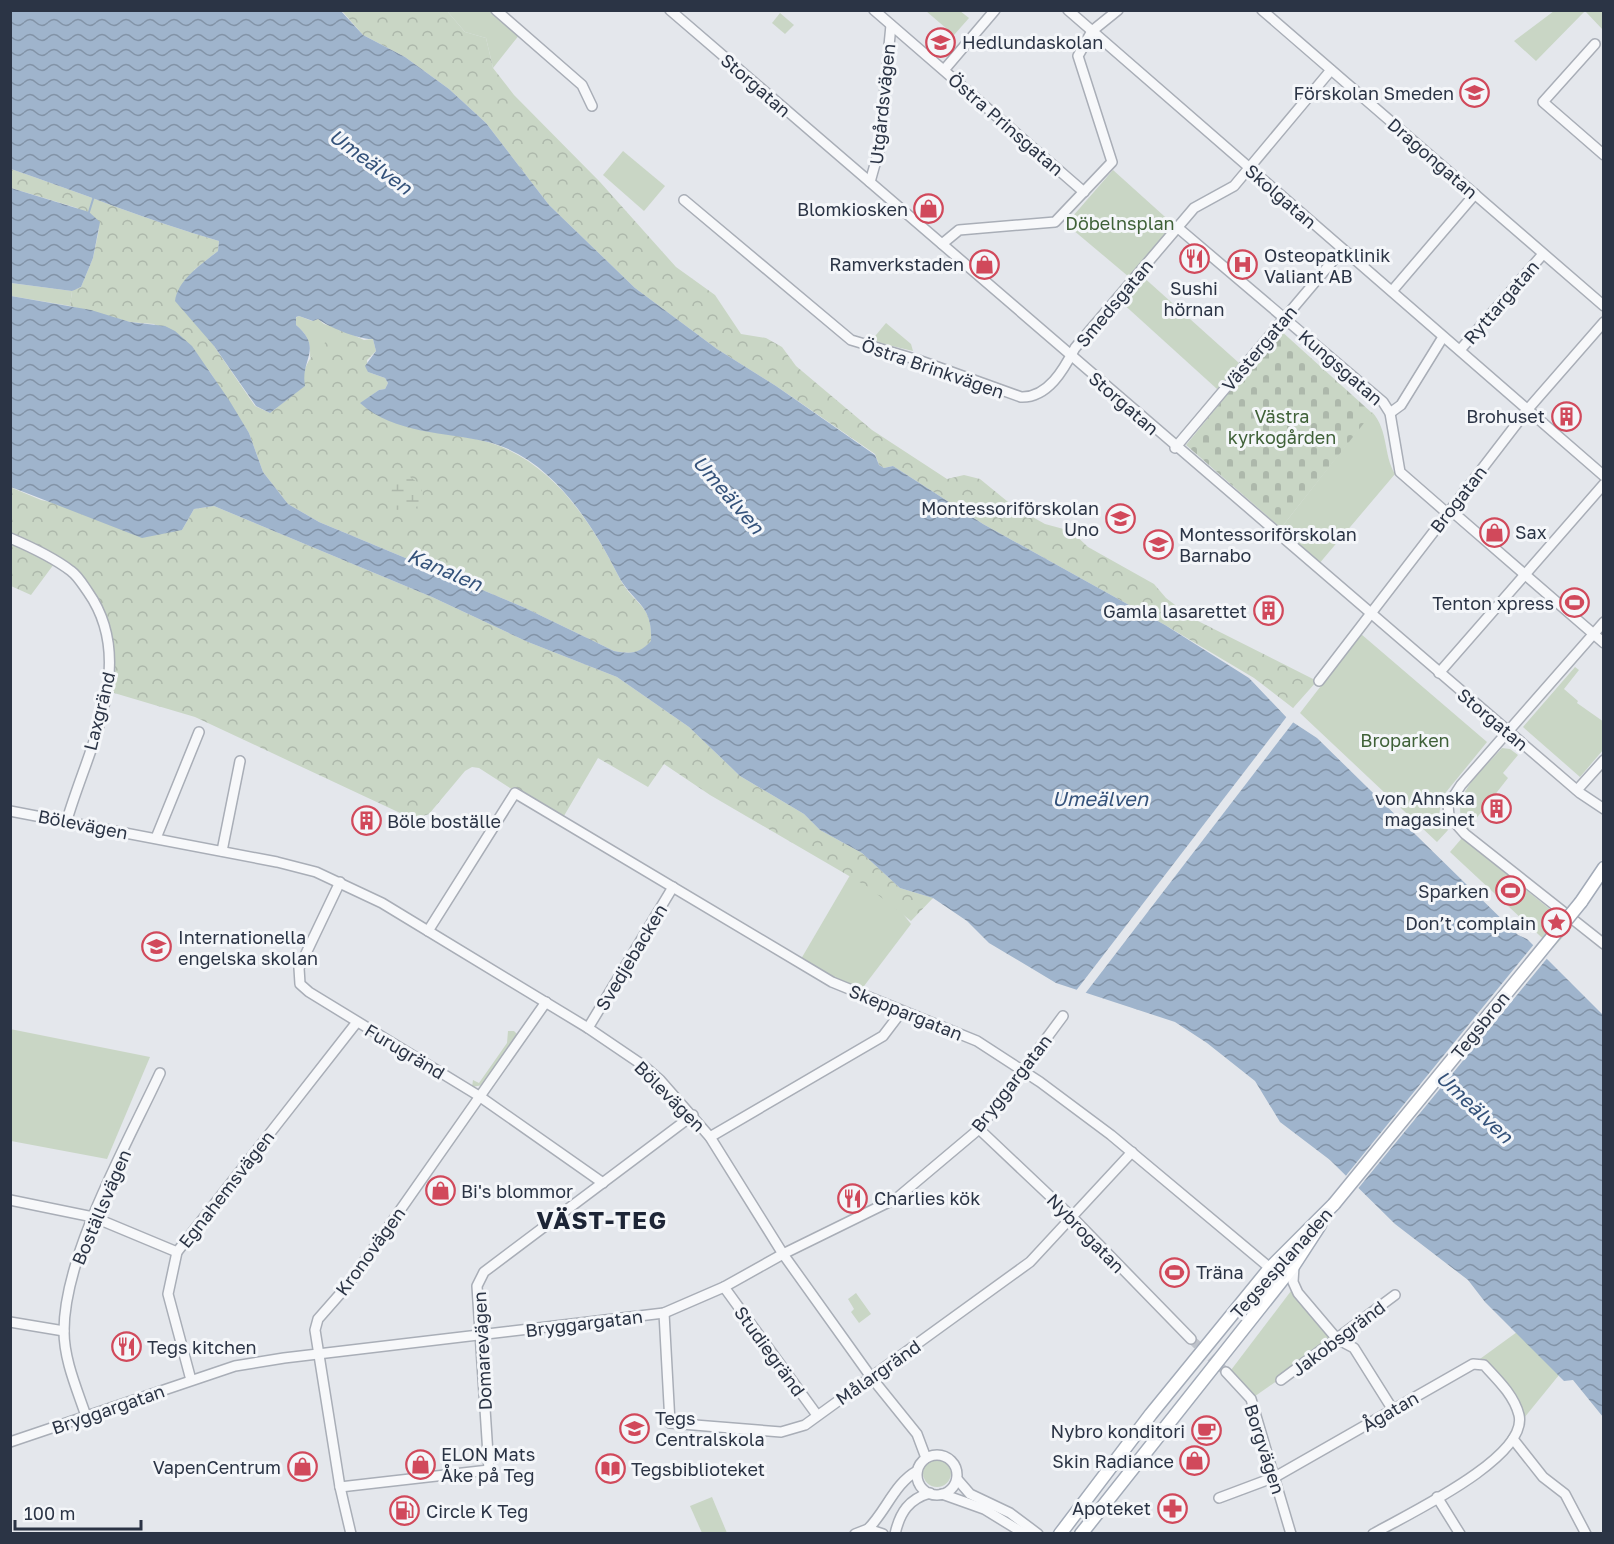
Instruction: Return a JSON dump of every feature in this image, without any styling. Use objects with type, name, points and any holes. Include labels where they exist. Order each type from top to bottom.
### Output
[{"type":"main road","points":[[1581,902],[1604,868]]},
{"type":"main road","points":[[1581,902],[1604,883]]},
{"type":"main road","name":"Tegsbron","points":[[1334,1204],[1581,902]]},
{"type":"main road","name":"Tegsesplanaden","points":[[1081,1533],[1294,1265],[1334,1204]]},
{"type":"main road","name":"Tegsesplanaden","points":[[1060,1533],[1151,1414],[1270,1268],[1334,1204]]},
{"type":"street","points":[[496,10],[582,85],[592,106]]},
{"type":"street","name":"Storgatan","points":[[670,10],[1603,815]]},
{"type":"street","name":"Östra Prinsgatan","points":[[873,10],[1084,192]]},
{"type":"street","points":[[944,70],[995,10]]},
{"type":"street","name":"Skolgatan","points":[[1068,10],[1604,476]]},
{"type":"street","points":[[942,244],[959,230],[1055,222],[1112,162],[1078,56],[1092,31],[1118,10]]},
{"type":"street","name":"Dragongatan","points":[[1262,10],[1604,306]]},
{"type":"street","name":"Utgårdsvägen","points":[[870,182],[879,150],[891,25]]},
{"type":"street","points":[[1595,44],[1543,102],[1604,155]]},
{"type":"street","name":"Smedsgatan","points":[[1071,356],[1177,227],[1200,203],[1234,186],[1331,70]]},
{"type":"street","points":[[1392,291],[1475,194]]},
{"type":"street","name":"Östra Brinkvägen","points":[[684,200],[851,340],[918,360],[1021,398],[1029,398],[1043,392],[1068,364],[1071,356]]},
{"type":"street","name":"Kungsgatan","points":[[1177,227],[1383,402],[1390,413],[1400,472],[1447,513],[1455,514],[1604,643]]},
{"type":"street","name":"Västergatan","points":[[1175,448],[1342,250]]},
{"type":"street","name":"Ryttargatan","points":[[1460,351],[1543,254]]},
{"type":"street","name":"Brogatan","points":[[1319,681],[1528,409],[1604,322]]},
{"type":"street","name":"Ryttargatan","points":[[1390,413],[1401,405],[1443,337]]},
{"type":"street","points":[[1439,673],[1604,484]]},
{"type":"street","name":"Laxgränd","points":[[10,538],[73,572],[102,615],[108,631],[110,675],[99,725],[67,820]]},
{"type":"street","points":[[1604,622],[1507,731],[1455,793],[1448,805],[1449,816],[1465,834],[1604,944]]},
{"type":"street","points":[[156,838],[199,732]]},
{"type":"street","points":[[1578,792],[1604,760]]},
{"type":"street","points":[[222,851],[240,761]]},
{"type":"street","name":"Skeppargatan","points":[[428,931],[515,793],[832,982],[977,1041],[1073,1105],[1270,1268]]},
{"type":"street","name":"Bölevägen","points":[[10,811],[67,820],[277,862],[340,882],[428,931],[546,1002],[644,1066],[693,1115],[710,1137],[783,1254],[871,1377],[917,1434],[926,1458]]},
{"type":"street","name":"Furugränd","points":[[340,882],[297,976],[300,984],[309,992],[479,1096],[603,1183]]},
{"type":"street","name":"Svedjebacken","points":[[588,1028],[673,887]]},
{"type":"street","name":"Kronovägen","points":[[351,1533],[340,1487],[319,1356],[315,1330],[318,1319],[347,1286],[546,1002]]},
{"type":"street","points":[[710,1137],[883,1036],[902,1011]]},
{"type":"street","name":"Bryggargatan","points":[[10,1442],[191,1380],[255,1363],[664,1313],[724,1287],[783,1254],[897,1198],[980,1128],[1063,1016]]},
{"type":"street","name":"Egnahemsvägen","points":[[191,1380],[168,1294],[177,1252],[357,1022]]},
{"type":"street","name":"Boställsvägen","points":[[86,1416],[66,1354],[64,1331],[69,1293],[93,1217],[160,1073]]},
{"type":"street","name":"Domarevägen","points":[[340,1487],[489,1470],[477,1286],[484,1272],[693,1115]]},
{"type":"street","name":"Nybrogatan","points":[[980,1128],[1072,1217],[1191,1339]]},
{"type":"street","name":"Målargränd","points":[[664,1313],[670,1423],[781,1432],[806,1425],[1030,1262],[1132,1152]]},
{"type":"street","points":[[10,1200],[93,1217],[177,1252]]},
{"type":"street","points":[[1294,1265],[1294,1287],[1337,1340],[1354,1348],[1392,1410]]},
{"type":"street","name":"Studiegränd","points":[[724,1287],[817,1415]]},
{"type":"street","name":"Jakobsgränd","points":[[1281,1380],[1395,1296]]},
{"type":"street","points":[[10,1322],[64,1331]]},
{"type":"street","name":"Ågatan","points":[[1219,1498],[1275,1477],[1478,1363],[1484,1365],[1502,1384],[1519,1415],[1519,1424],[1513,1439]]},
{"type":"street","name":"Borgvägen","points":[[1226,1372],[1251,1399],[1291,1533]]},
{"type":"street","points":[[1373,1533],[1489,1466],[1513,1439],[1543,1477],[1565,1494],[1586,1533]]},
{"type":"street","points":[[855,1533],[868,1529],[880,1517],[901,1484],[917,1472],[926,1458],[938,1455],[948,1458],[956,1467],[957,1479],[970,1494],[1024,1529]]},
{"type":"street","points":[[917,1472],[921,1487],[930,1493]]},
{"type":"street","points":[[942,1494],[950,1490],[957,1479]]},
{"type":"street","points":[[895,1533],[907,1505],[918,1497],[930,1493],[942,1494],[984,1509],[1024,1529],[1038,1533]]},
{"type":"street","points":[[1437,1497],[1460,1533]]},
{"type":"street","points":[[868,1529],[883,1533]]},
{"type":"green space","points":[[342,11],[447,11],[465,32],[486,38],[493,68],[514,95],[600,182],[676,267],[715,295],[741,334],[766,338],[782,347],[796,366],[872,430],[947,479],[964,475],[980,479],[1013,506],[1045,524],[1071,531],[1088,547],[1154,584],[1166,598],[1192,618],[1317,681],[1293,708],[1254,678],[1165,625],[983,524],[893,466],[884,468],[879,465],[875,454],[776,386],[717,349],[635,288],[549,205],[486,123],[449,89],[405,57],[363,35]]},
{"type":"green space","points":[[447,11],[492,11],[520,34],[493,68],[486,38],[465,32]]},
{"type":"green space","points":[[926,11],[960,11],[969,18],[954,35]]},
{"type":"green space","points":[[1554,11],[1585,11],[1536,61],[1514,41]]},
{"type":"green space","points":[[1585,11],[1603,11],[1603,30]]},
{"type":"green space","points":[[780,13],[794,25],[785,34],[772,23]]},
{"type":"green space","points":[[623,151],[665,186],[644,211],[603,175]]},
{"type":"green space","points":[[11,169],[166,225],[219,241],[218,251],[194,270],[214,346],[255,406],[270,413],[304,386],[305,368],[309,361],[320,347],[342,330],[364,340],[373,339],[376,351],[367,360],[368,372],[385,378],[388,383],[385,389],[379,390],[361,403],[416,428],[491,443],[534,465],[569,498],[597,537],[620,579],[646,612],[651,629],[651,642],[643,649],[634,652],[614,651],[523,607],[319,522],[288,504],[263,472],[249,433],[208,369],[154,324],[130,322],[70,306],[72,291],[81,287],[93,258],[99,229],[77,208],[11,188]]},
{"type":"green space","name":"Döbelnsplan","points":[[1113,170],[1174,225],[1129,277],[1066,224]]},
{"type":"green space","points":[[1141,275],[1239,363],[1217,389],[1120,301]]},
{"type":"green space","points":[[11,283],[72,291],[70,306],[11,296]]},
{"type":"green space","points":[[299,316],[312,321],[318,319],[324,324],[342,330],[310,358],[308,340],[296,325],[295,318]]},
{"type":"green space","points":[[886,323],[911,344],[913,351],[871,341]]},
{"type":"green space","name":"Västra kyrkogården","points":[[1280,330],[1372,413],[1281,528],[1186,445]]},
{"type":"green space","points":[[1372,412],[1384,435],[1395,474],[1318,565],[1281,528]]},
{"type":"green space","points":[[406,474],[421,485],[423,497],[415,509],[393,510],[388,505],[392,489],[388,482]]},
{"type":"green space","points":[[10,487],[41,500],[182,530],[194,509],[214,506],[432,597],[528,642],[617,677],[689,727],[740,776],[804,814],[820,830],[862,853],[900,888],[933,898],[911,921],[868,887],[710,795],[664,764],[648,787],[598,758],[561,821],[479,768],[472,767],[465,771],[429,814],[413,819],[195,717],[104,690],[107,658],[103,628],[94,606],[72,578],[54,564],[31,595],[11,586]]},
{"type":"green space","name":"Broparken","points":[[1361,634],[1487,742],[1442,797],[1439,815],[1448,830],[1437,842],[1300,713]]},
{"type":"green space","points":[[1575,667],[1579,670],[1564,689],[1578,701],[1577,703],[1604,722],[1603,750],[1580,777],[1523,727]]},
{"type":"green space","points":[[1502,748],[1510,749],[1518,755],[1503,773],[1508,778],[1468,829],[1462,818],[1460,807],[1463,796],[1477,775]]},
{"type":"green space","name":"Sparken","points":[[1462,838],[1572,927],[1553,948],[1450,852]]},
{"type":"green space","points":[[856,865],[878,883],[911,924],[861,990],[831,977],[801,959]]},
{"type":"green space","points":[[10,1029],[150,1057],[107,1159],[11,1141]]},
{"type":"green space","points":[[508,1031],[514,1031],[518,1035],[483,1085],[472,1087],[473,1080],[479,1083],[507,1043]]},
{"type":"green space","points":[[1294,1287],[1337,1339],[1251,1399],[1228,1374]]},
{"type":"green space","points":[[856,1293],[871,1314],[859,1323],[851,1312],[854,1309],[848,1299]]},
{"type":"green space","points":[[1517,1332],[1559,1375],[1519,1424],[1519,1415],[1484,1365],[1473,1364]]},
{"type":"green space","points":[[937,1459],[947,1463],[951,1473],[947,1483],[937,1487],[927,1483],[923,1473],[927,1463]]},
{"type":"green space","points":[[712,1497],[727,1533],[702,1533],[690,1506]]},
{"type":"water","name":"Umeälven","points":[[11,11],[341,11],[363,35],[405,57],[449,89],[486,123],[549,205],[635,288],[717,349],[776,386],[875,455],[879,465],[884,468],[893,466],[983,524],[1165,625],[1249,678],[1288,719],[1317,738],[1603,1015],[1603,1417],[1573,1380],[1564,1381],[1485,1302],[1468,1280],[1395,1224],[1330,1160],[1280,1122],[1255,1081],[1207,1043],[1175,1022],[1056,983],[989,943],[967,921],[933,898],[900,888],[862,853],[820,830],[804,814],[740,776],[689,727],[617,677],[528,642],[432,597],[214,506],[194,509],[182,530],[142,538],[11,487],[11,296],[91,310],[130,322],[165,326],[175,331],[192,346],[249,433],[263,472],[288,504],[319,522],[523,607],[614,651],[634,652],[651,641],[651,628],[645,611],[624,585],[582,514],[550,477],[511,450],[488,442],[404,426],[388,421],[360,403],[379,390],[385,389],[388,383],[385,378],[368,372],[365,366],[376,351],[373,339],[344,332],[318,319],[313,321],[296,317],[296,325],[309,341],[310,348],[305,368],[305,386],[270,413],[256,406],[214,346],[175,301],[186,279],[218,251],[219,241],[166,225],[11,169]]},
{"type":"water","points":[[11,188],[89,212],[100,222],[93,258],[81,287],[72,291],[11,283]]},
{"type":"pier","points":[[1288,715],[1295,720],[1084,995],[1075,992]]},
{"type":"pier","points":[[1535,943],[1549,956],[1356,1191],[1344,1178]]},
{"type":"waterway","points":[[89,212],[94,196]]},
{"type":"tunnel","points":[[1191,1339],[1226,1372]]},
{"type":"place","name":"Hedlundaskolan","points":[[941,42]]},
{"type":"place","name":"Förskolan Smeden","points":[[1475,93]]},
{"type":"place","name":"Blomkiosken","points":[[929,209]]},
{"type":"place","name":"Sushi hörnan","points":[[1194,259]]},
{"type":"place","name":"Ramverkstaden","points":[[985,264]]},
{"type":"place","name":"Osteopatklinik Valiant AB","points":[[1243,265]]},
{"type":"place","name":"Brohuset","points":[[1566,416]]},
{"type":"place","name":"Montessoriförskolan Uno","points":[[1120,518]]},
{"type":"place","name":"Sax","points":[[1494,532]]},
{"type":"place","name":"Montessoriförskolan Barnabo","points":[[1158,544]]},
{"type":"place","name":"Tenton xpress","points":[[1575,603]]},
{"type":"place","name":"Gamla lasarettet","points":[[1268,611]]},
{"type":"place","name":"von Ahnska magasinet","points":[[1496,808]]},
{"type":"place","name":"Böle boställe","points":[[366,821]]},
{"type":"place","name":"Sparken","points":[[1510,891]]},
{"type":"place","name":"Don’t complain","points":[[1557,923]]},
{"type":"place","name":"Internationella engelska skolan","points":[[157,947]]},
{"type":"place","name":"Bi's blommor","points":[[440,1191]]},
{"type":"place","name":"Charlies kök","points":[[853,1198]]},
{"type":"place","name":"Träna","points":[[1175,1272]]},
{"type":"place","name":"Tegs kitchen","points":[[126,1347]]},
{"type":"place","name":"Tegs Centralskola","points":[[634,1428]]},
{"type":"place","name":"Nybro konditori","points":[[1206,1431]]},
{"type":"place","name":"Skin Radiance","points":[[1195,1461]]},
{"type":"place","name":"ELON Mats Åke på Teg","points":[[420,1464]]},
{"type":"place","name":"VapenCentrum","points":[[302,1467]]},
{"type":"place","name":"Tegsbiblioteket","points":[[610,1469]]},
{"type":"place","name":"Apoteket","points":[[1172,1508]]},
{"type":"place","name":"Circle K Teg","points":[[405,1511]]},
{"type":"district","name":"VÄST-TEG","points":[[602,1219]]},
{"type":"water label","name":"Kanalen","points":[[445,569]]}]
